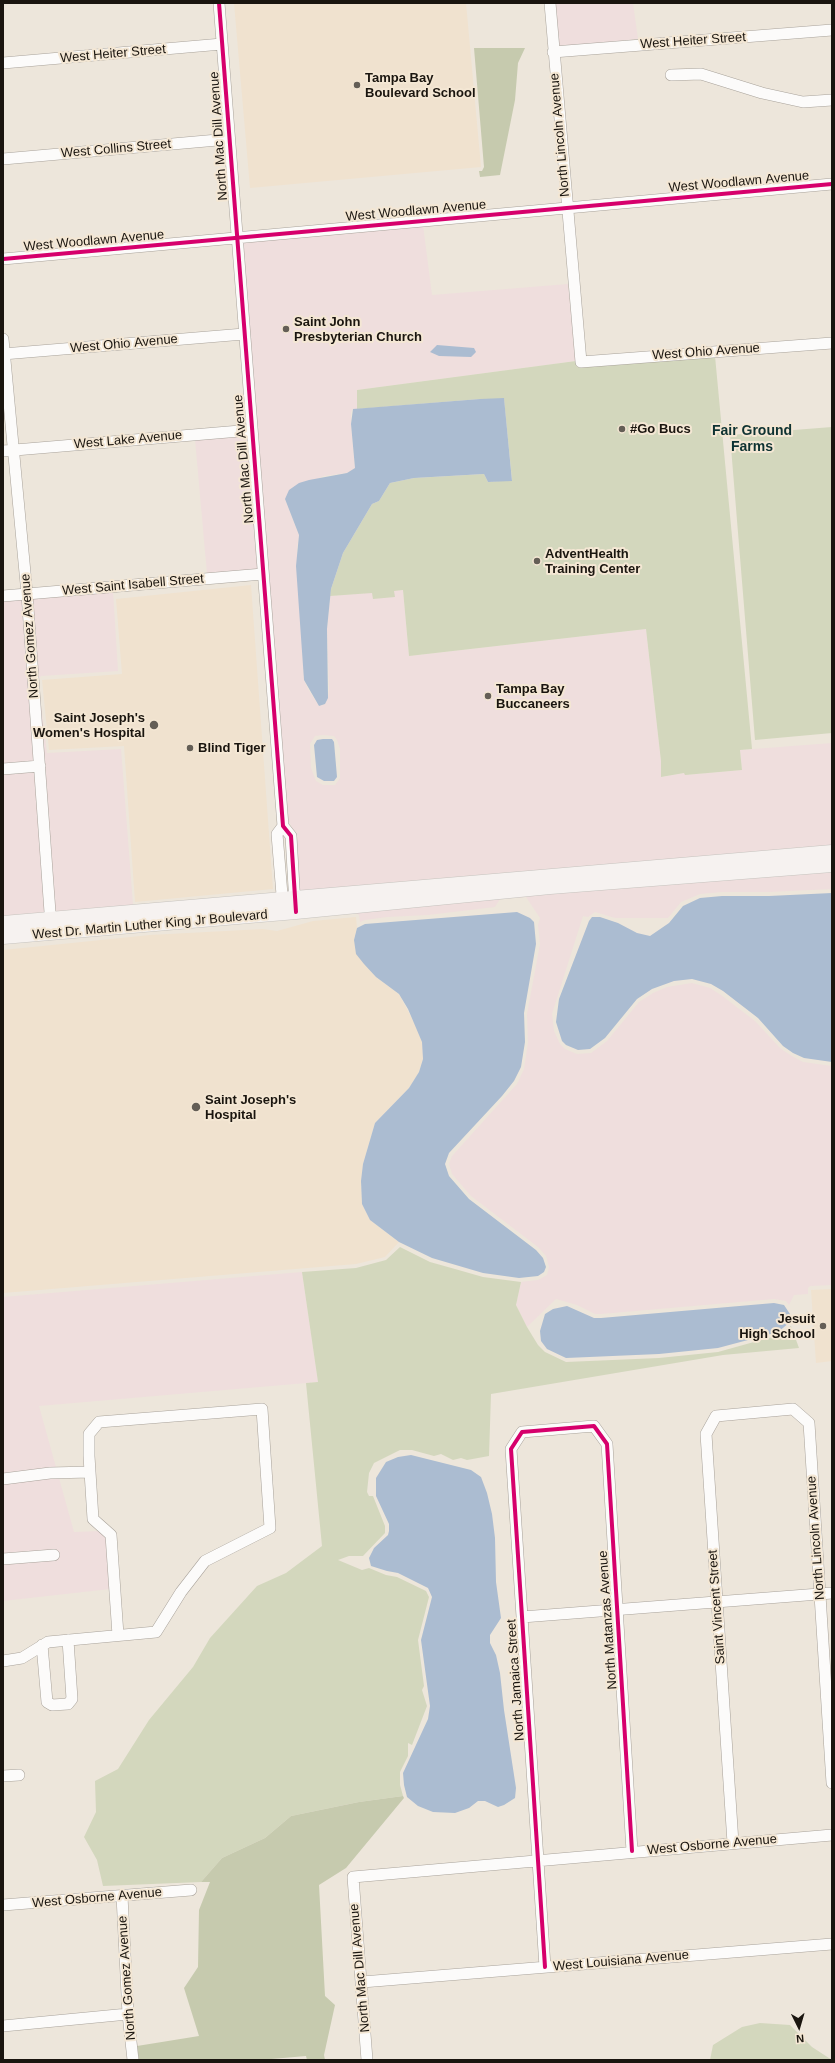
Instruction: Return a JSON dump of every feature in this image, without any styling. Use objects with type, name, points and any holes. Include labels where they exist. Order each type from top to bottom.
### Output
[{"type":"main road","points":[[289,906],[832,852]]},
{"type":"main road","points":[[289,906],[550,888],[832,865]]},
{"type":"main road","name":"West Dr. Martin Luther King Jr Boulevard","points":[[3,937],[51,926],[289,906]]},
{"type":"main road","name":"West Dr. Martin Luther King Jr Boulevard","points":[[3,923],[51,926]]},
{"type":"street","name":"North Mac Dill Avenue","points":[[219,3],[283,826],[291,836],[289,906]]},
{"type":"street","name":"North Lincoln Avenue","points":[[550,3],[566,207],[581,362]]},
{"type":"street","name":"West Heiter Street","points":[[553,52],[832,30]]},
{"type":"street","name":"West Heiter Street","points":[[3,63],[222,44]]},
{"type":"street","points":[[671,75],[701,74],[762,92],[803,102],[832,100]]},
{"type":"street","name":"West Collins Street","points":[[3,159],[229,139]]},
{"type":"street","name":"West Woodlawn Avenue","points":[[3,258],[237,239],[248,236],[832,184]]},
{"type":"street","name":"West Ohio Avenue","points":[[4,354],[244,334]]},
{"type":"street","name":"North Gomez Avenue","points":[[3,339],[8,450],[27,594],[51,926]]},
{"type":"street","name":"West Ohio Avenue","points":[[581,362],[832,343]]},
{"type":"street","name":"West Lake Avenue","points":[[8,450],[252,430]]},
{"type":"street","name":"West Saint Isabell Street","points":[[3,596],[263,574]]},
{"type":"street","points":[[3,769],[40,766]]},
{"type":"street","name":"North Lincoln Avenue","points":[[757,1413],[793,1409],[809,1423],[832,1783]]},
{"type":"street","points":[[3,1661],[22,1658],[48,1642],[156,1632],[180,1592],[205,1561],[270,1528],[262,1410],[99,1422],[89,1434],[93,1519],[111,1534],[118,1635]]},
{"type":"street","name":"Saint Vincent Street","points":[[733,1843],[706,1434],[716,1416],[757,1413]]},
{"type":"street","name":"North Matanzas Avenue","points":[[559,1429],[594,1426],[607,1444],[632,1851]]},
{"type":"street","name":"North Jamaica Street","points":[[544,1967],[511,1449],[522,1432],[559,1429]]},
{"type":"street","points":[[3,1479],[50,1473],[90,1472]]},
{"type":"street","points":[[3,1559],[54,1556]]},
{"type":"street","points":[[522,1617],[832,1593]]},
{"type":"street","points":[[42,1645],[47,1702],[52,1705],[68,1704],[72,1699],[68,1640]]},
{"type":"street","points":[[3,1776],[19,1775]]},
{"type":"street","name":"West Osborne Avenue","points":[[353,1877],[538,1859],[832,1835]]},
{"type":"street","name":"North Mac Dill Avenue","points":[[353,1877],[367,2060]]},
{"type":"street","name":"West Osborne Avenue","points":[[3,1905],[191,1890]]},
{"type":"street","name":"North Gomez Avenue","points":[[122,1896],[128,2014],[133,2060]]},
{"type":"street","name":"West Louisiana Avenue","points":[[362,1982],[832,1944]]},
{"type":"street","points":[[3,2026],[128,2014]]},
{"type":"shaded area","name":"Tampa Bay Boulevard School","points":[[234,3],[466,3],[481,167],[250,188]]},
{"type":"shaded area","points":[[554,3],[633,3],[638,39],[557,47]]},
{"type":"shaded area","points":[[423,225],[432,295],[568,284],[576,361],[357,390],[357,409],[353,409],[351,412],[355,468],[347,473],[323,476],[285,499],[299,535],[297,549],[304,680],[319,706],[325,704],[328,698],[329,689],[327,629],[330,596],[403,590],[409,656],[646,629],[661,761],[661,777],[685,773],[685,775],[742,770],[740,750],[832,743],[832,847],[299,894],[294,832],[287,817],[242,242]],"holes":[[[315,736],[334,736],[340,749],[340,778],[335,785],[323,785],[316,781],[311,768],[310,744]]]},
{"type":"shaded area","points":[[248,435],[259,570],[207,574],[195,439]]},
{"type":"shaded area","name":"Saint Joseph's Women's Hospital","points":[[251,585],[273,889],[135,902],[124,746],[49,750],[42,680],[122,674],[116,599]]},
{"type":"shaded area","points":[[113,591],[118,671],[41,676],[38,681],[47,753],[121,749],[133,905],[54,915],[32,599]]},
{"type":"shaded area","points":[[24,599],[36,761],[3,764],[3,601]]},
{"type":"shaded area","points":[[36,771],[46,915],[3,919],[3,774]]},
{"type":"shaded area","points":[[832,870],[832,889],[700,894],[681,902],[668,918],[615,918],[595,912],[588,917],[583,916],[552,1014],[554,1031],[560,1044],[565,1049],[577,1054],[591,1053],[607,1041],[639,1002],[653,993],[667,987],[692,983],[710,988],[721,995],[755,1021],[781,1049],[792,1056],[803,1062],[832,1066],[832,1285],[810,1286],[808,1288],[808,1294],[794,1295],[789,1305],[786,1301],[774,1299],[595,1314],[577,1305],[556,1299],[527,1327],[516,1305],[521,1282],[538,1280],[547,1275],[549,1267],[546,1256],[538,1247],[471,1196],[452,1174],[449,1164],[452,1156],[517,1084],[524,1069],[528,1043],[527,1014],[540,944],[538,925],[540,918],[526,897],[500,899],[495,907],[428,915],[387,917],[360,922],[359,915],[356,913],[316,917],[550,892]]},
{"type":"shaded area","name":"Saint Joseph's Hospital","points":[[356,917],[357,928],[354,940],[376,977],[399,994],[416,1026],[422,1042],[423,1059],[419,1072],[409,1088],[375,1123],[363,1164],[361,1181],[362,1204],[370,1220],[399,1242],[385,1257],[356,1264],[3,1293],[3,950],[150,935],[263,929],[277,931],[313,921]]},
{"type":"shaded area","points":[[302,1272],[318,1382],[39,1406],[74,1532],[100,1531],[107,1536],[110,1589],[3,1601],[3,1564],[58,1559],[58,1551],[3,1554],[3,1297]]},
{"type":"shaded area","name":"Jesuit High School","points":[[832,1289],[832,1361],[816,1363],[811,1290]]},
{"type":"green space","points":[[474,48],[525,48],[518,63],[515,100],[500,175],[480,177],[479,171],[482,171],[484,167]]},
{"type":"green space","name":"AdventHealth Training Center","points":[[715,356],[752,749],[740,750],[742,770],[685,775],[684,773],[661,777],[661,761],[646,629],[409,656],[403,590],[394,591],[395,597],[373,599],[372,593],[330,596],[343,553],[372,504],[379,501],[390,483],[414,478],[484,474],[488,482],[512,480],[504,399],[480,399],[357,409],[357,390],[576,361],[577,367]]},
{"type":"green space","points":[[832,427],[832,733],[755,740],[730,435]]},
{"type":"green space","points":[[400,1247],[430,1262],[483,1277],[521,1282],[516,1305],[527,1327],[538,1345],[545,1352],[566,1362],[659,1358],[718,1352],[779,1335],[791,1326],[799,1348],[723,1355],[491,1394],[489,1456],[467,1460],[461,1458],[453,1460],[441,1454],[434,1456],[412,1450],[400,1450],[374,1463],[369,1473],[367,1492],[369,1496],[373,1496],[385,1526],[385,1533],[363,1556],[349,1556],[338,1560],[362,1570],[369,1568],[386,1575],[397,1577],[426,1591],[429,1597],[418,1640],[424,1686],[422,1690],[427,1706],[412,1745],[408,1743],[408,1756],[400,1772],[400,1785],[403,1796],[359,1802],[291,1816],[265,1838],[222,1858],[201,1882],[103,1886],[97,1860],[84,1837],[96,1812],[95,1781],[118,1769],[149,1720],[193,1667],[210,1638],[257,1586],[286,1573],[322,1546],[306,1383],[318,1382],[302,1272],[356,1268],[386,1260]]},
{"type":"green space","points":[[403,1796],[404,1798],[346,1868],[319,1885],[325,1996],[335,2005],[324,2055],[325,2060],[307,2060],[306,2056],[260,2060],[139,2060],[137,2046],[199,2036],[184,1988],[198,1967],[199,1910],[210,1882],[201,1882],[222,1858],[265,1838],[291,1816],[359,1802]]},
{"type":"green space","points":[[760,2023],[790,2025],[812,2047],[832,2060],[710,2060],[713,2045],[742,2027]]},
{"type":"water","points":[[437,345],[474,348],[476,352],[471,357],[439,356],[430,352]]},
{"type":"water","points":[[504,398],[512,481],[488,482],[484,474],[414,478],[390,483],[379,501],[372,504],[343,553],[331,589],[327,629],[328,698],[325,704],[319,706],[304,680],[296,566],[299,535],[285,499],[289,490],[299,483],[347,473],[355,468],[351,424],[353,409]]},
{"type":"water","points":[[332,739],[334,742],[337,777],[334,781],[324,781],[317,777],[314,745],[317,740]]},
{"type":"water","points":[[832,893],[832,1062],[804,1058],[793,1053],[783,1046],[758,1018],[723,991],[711,984],[692,979],[674,981],[652,989],[637,999],[605,1038],[590,1049],[578,1050],[566,1045],[562,1041],[556,1022],[559,999],[589,921],[592,917],[600,917],[618,923],[637,933],[650,936],[669,923],[683,906],[700,898]]},
{"type":"water","points":[[517,912],[530,918],[534,922],[536,944],[524,1013],[525,1042],[521,1067],[514,1081],[502,1096],[449,1153],[445,1164],[449,1176],[469,1199],[536,1250],[543,1258],[546,1267],[544,1272],[538,1276],[519,1278],[483,1273],[432,1258],[399,1242],[370,1220],[362,1204],[361,1181],[363,1164],[375,1123],[409,1088],[419,1072],[423,1059],[422,1042],[408,1009],[399,994],[376,977],[356,954],[354,940],[357,928],[365,924]]},
{"type":"water","points":[[774,1303],[784,1305],[790,1314],[789,1323],[778,1332],[718,1348],[659,1354],[566,1358],[547,1349],[541,1341],[540,1331],[545,1314],[553,1309],[567,1306],[594,1318],[601,1318]]},
{"type":"water","points":[[411,1455],[471,1470],[481,1477],[487,1493],[492,1514],[495,1538],[496,1582],[501,1618],[490,1635],[490,1643],[496,1655],[500,1673],[516,1788],[515,1798],[498,1807],[485,1801],[478,1801],[469,1808],[455,1813],[433,1812],[418,1806],[407,1797],[404,1785],[403,1773],[428,1719],[430,1706],[421,1640],[432,1597],[428,1588],[398,1573],[371,1566],[369,1558],[374,1548],[388,1535],[389,1531],[389,1524],[376,1496],[376,1478],[386,1462],[398,1457]]},
{"type":"cycle path","points":[[219,3],[283,826],[291,836],[296,912]]},
{"type":"cycle path","points":[[3,259],[832,184]]},
{"type":"cycle path","points":[[545,1967],[511,1449],[522,1432],[594,1426],[607,1444],[632,1851]]},
{"type":"place","name":"Tampa Bay Boulevard School","points":[[357,85]]},
{"type":"place","name":"Saint John Presbyterian Church","points":[[286,329]]},
{"type":"place","name":"#Go Bucs","points":[[622,429]]},
{"type":"place","name":"AdventHealth Training Center","points":[[537,561]]},
{"type":"place","name":"Tampa Bay Buccaneers","points":[[488,696]]},
{"type":"place","name":"Saint Joseph's Women's Hospital","points":[[154,725]]},
{"type":"place","name":"Blind Tiger","points":[[190,748]]},
{"type":"place","name":"Saint Joseph's Hospital","points":[[196,1107]]},
{"type":"place","name":"Jesuit High School","points":[[823,1326]]},
{"type":"district","name":"Fair Ground Farms","points":[[752,440]]}]
